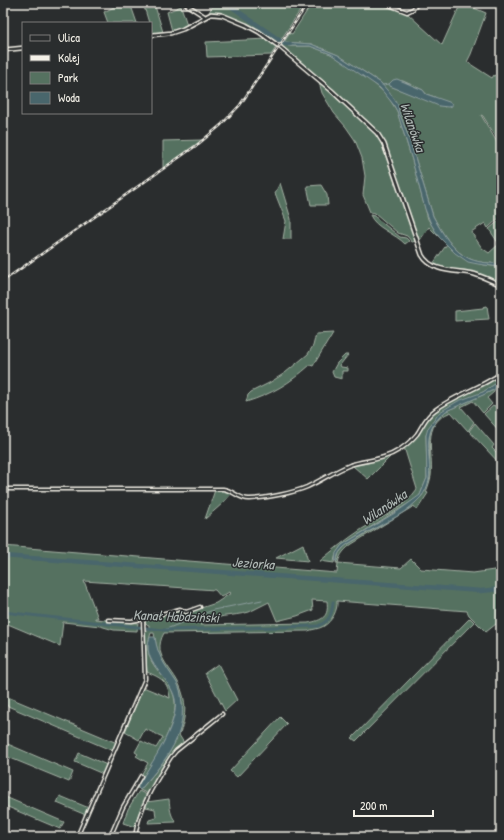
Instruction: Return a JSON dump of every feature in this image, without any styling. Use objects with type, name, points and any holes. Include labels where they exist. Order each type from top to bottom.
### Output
[{"type":"street","points":[[184,3],[204,16]]},
{"type":"street","points":[[384,3],[405,12],[411,11],[418,3]]},
{"type":"street","points":[[152,35],[183,30],[204,16],[211,14],[219,14],[259,32],[285,51],[332,90],[377,133],[384,144],[422,255],[428,262],[438,268],[481,276],[501,285]]},
{"type":"street","points":[[3,50],[22,48]]},
{"type":"street","points":[[3,489],[223,489],[232,491],[243,498],[250,499],[289,493],[307,487],[352,465],[382,458],[399,450],[414,437],[427,417],[433,411],[451,400],[488,382],[501,373]]},
{"type":"street","points":[[108,620],[131,621],[180,609],[186,612],[200,607]]},
{"type":"street","points":[[77,837],[145,679],[143,619]]},
{"type":"street","points":[[135,837],[144,803],[171,757],[176,751],[222,714]]},
{"type":"street","points":[[110,837],[123,807],[141,776]]},
{"type":"green space","points":[[122,3],[130,3],[137,22],[108,22],[104,12]]},
{"type":"green space","points":[[143,3],[154,3],[163,32],[152,33],[152,22],[149,22]]},
{"type":"green space","points":[[210,3],[305,3],[280,41],[278,40],[276,42],[258,30],[220,12],[209,12],[212,7]]},
{"type":"green space","points":[[312,3],[382,3],[408,14],[442,45],[460,5],[457,3],[462,3],[486,13],[467,62],[492,78],[494,75],[501,79],[501,145],[481,115],[501,149],[501,216],[488,228],[485,223],[471,232],[482,248],[489,253],[499,244],[501,246],[501,264],[481,262],[464,256],[453,246],[444,234],[433,216],[399,109],[381,83],[338,55],[311,44],[284,42],[290,33],[292,34]],"holes":[[[396,80],[403,81],[423,90],[426,94],[435,97],[445,107],[390,86]]]},
{"type":"green space","points":[[181,6],[187,25],[172,31],[167,12]]},
{"type":"green space","points":[[267,39],[277,46],[271,55],[207,57],[206,42]]},
{"type":"green space","points":[[283,44],[289,46],[310,46],[331,54],[369,79],[387,95],[397,111],[428,219],[439,237],[429,227],[420,240],[418,240],[385,146],[378,132],[321,79],[282,47]]},
{"type":"green space","points":[[319,82],[375,133],[380,140],[416,241],[412,242],[407,236],[398,233],[375,213],[370,212],[363,195],[365,176],[362,158],[355,140],[334,113],[322,93]]},
{"type":"green space","points":[[202,140],[163,168],[163,141]]},
{"type":"green space","points":[[280,183],[291,219],[291,239],[283,239],[286,221],[275,193]]},
{"type":"green space","points":[[321,185],[327,195],[328,205],[311,205],[307,186]]},
{"type":"green space","points":[[370,215],[374,216],[400,237],[406,238],[409,241],[405,244],[376,224]]},
{"type":"green space","points":[[501,219],[501,242],[499,244],[489,229]]},
{"type":"green space","points":[[447,244],[459,255],[471,262],[501,267],[501,283],[474,273],[433,264]]},
{"type":"green space","points":[[487,306],[489,319],[455,321],[455,311],[483,308]]},
{"type":"green space","points":[[333,333],[313,366],[310,365],[288,383],[272,392],[246,402],[248,395],[251,392],[285,373],[308,354],[313,346],[316,334]]},
{"type":"green space","points":[[345,355],[348,355],[340,365],[341,367],[348,368],[348,371],[342,371],[342,379],[334,377],[332,372],[337,363]]},
{"type":"green space","points":[[501,374],[501,380],[483,392],[440,412],[426,435],[427,478],[420,495],[342,545],[336,553],[334,563],[320,561],[356,533],[392,512],[412,496],[417,489],[404,447],[417,436],[428,417],[453,400],[489,382]]},
{"type":"green space","points":[[494,390],[494,392],[487,398],[492,404],[483,413],[473,401],[461,407],[474,422],[468,431],[451,412],[441,417],[435,424],[430,440],[431,476],[426,492],[428,493],[417,510],[414,506],[352,544],[343,552],[338,563],[336,563],[339,553],[345,546],[398,515],[422,496],[430,478],[429,439],[431,430],[436,421],[446,411]]},
{"type":"green space","points":[[494,405],[501,414],[501,433],[484,414]]},
{"type":"green space","points":[[475,423],[494,445],[492,448],[501,457],[501,465],[469,431]]},
{"type":"green space","points":[[391,456],[368,479],[353,466],[373,462]]},
{"type":"green space","points":[[215,490],[224,490],[232,493],[205,519]]},
{"type":"green space","points":[[303,544],[308,561],[276,558]]},
{"type":"green space","points":[[3,546],[337,573],[338,563],[401,568],[411,559],[421,569],[473,573],[501,569],[501,620],[486,632],[469,615],[467,611],[337,601],[334,615],[330,621],[322,627],[308,631],[164,633],[160,650],[162,657],[179,684],[184,697],[185,714],[179,735],[184,743],[170,756],[148,794],[140,790],[164,761],[176,740],[182,717],[182,704],[181,694],[176,681],[161,659],[154,633],[151,633],[148,645],[149,654],[152,662],[173,692],[175,712],[168,734],[137,789],[135,786],[148,763],[136,756],[138,754],[135,752],[141,741],[156,748],[163,737],[145,729],[139,740],[125,732],[143,687],[170,698],[166,684],[156,676],[147,672],[144,635],[145,630],[149,630],[149,625],[145,624],[146,620],[179,610],[186,613],[216,603],[231,593],[229,592],[221,597],[215,590],[84,581],[98,618],[95,619],[138,623],[137,631],[114,630],[100,626],[63,622],[60,646],[3,622]],"holes":[[[312,600],[327,601],[327,611],[324,617],[318,621],[308,623],[200,625],[206,621],[218,617],[243,614],[269,602],[277,621],[313,610]]]},
{"type":"green space","points":[[470,618],[474,622],[356,741],[352,738]]},
{"type":"green space","points":[[218,664],[237,700],[225,711],[205,673]]},
{"type":"green space","points":[[3,695],[117,743],[113,751],[3,704]]},
{"type":"green space","points":[[280,717],[287,724],[237,777],[230,771]]},
{"type":"green space","points":[[3,742],[73,772],[69,782],[3,755]]},
{"type":"green space","points":[[79,753],[107,765],[103,774],[75,762]]},
{"type":"green space","points":[[139,791],[147,795],[135,827],[123,823],[128,809]]},
{"type":"green space","points":[[3,796],[64,822],[60,829],[3,805]]},
{"type":"green space","points":[[60,796],[89,808],[86,815],[57,803]]},
{"type":"green space","points":[[169,799],[171,814],[176,822],[148,823],[149,820],[156,818],[155,809],[146,807],[147,802]]},
{"type":"water","points":[[284,42],[311,44],[338,55],[381,83],[398,105],[433,216],[444,234],[453,246],[464,256],[485,263],[501,264],[501,267],[468,262],[455,253],[439,237],[431,224],[425,209],[397,111],[380,88],[331,54],[310,46],[289,46],[283,44]]},
{"type":"water","points":[[397,79],[423,90],[426,94],[449,102],[452,106],[439,106],[390,86],[389,84],[393,80]]},
{"type":"water","points":[[501,380],[501,386],[446,411],[439,417],[432,427],[429,439],[428,448],[430,467],[428,485],[423,494],[404,512],[347,545],[340,551],[337,561],[335,561],[336,553],[342,545],[398,511],[420,495],[427,478],[426,435],[428,428],[440,412],[458,401],[483,392]]},
{"type":"water","points":[[150,637],[155,637],[160,656],[180,691],[182,717],[180,729],[170,751],[164,761],[140,790],[138,785],[163,744],[169,731],[175,709],[175,699],[172,691],[168,683],[152,662],[149,654],[148,646]]},
{"type":"waterway","name":"Wilanówka","points":[[226,3],[285,44],[290,44]]},
{"type":"waterway","points":[[382,85],[389,84]]},
{"type":"waterway","name":"Jeziorka","points":[[3,556],[481,591],[501,589]]},
{"type":"waterway","points":[[164,630],[213,610],[262,600]]},
{"type":"waterway","name":"Kanał Habdziński","points":[[3,612],[164,630],[318,626],[330,617],[333,602]]},
{"type":"railway","points":[[3,281],[197,145],[221,125],[240,105],[308,3]]}]
